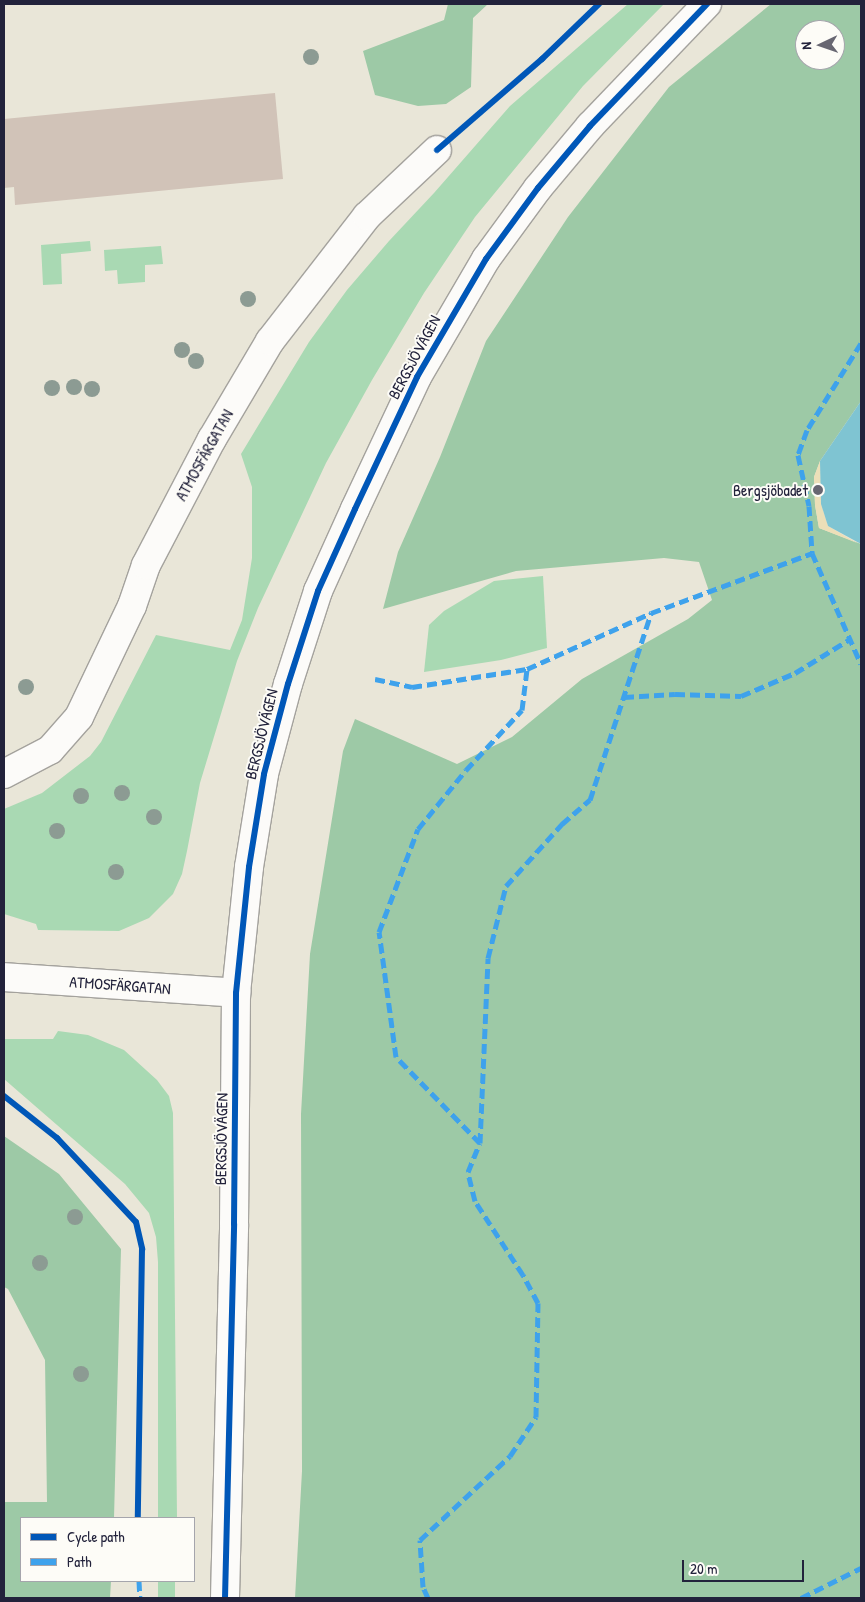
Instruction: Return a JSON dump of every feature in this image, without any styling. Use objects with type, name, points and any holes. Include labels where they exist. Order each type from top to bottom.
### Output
[{"type":"street","name":"BERGSJÖVÄGEN","points":[[225,1598],[234,1224],[236,993],[249,867],[264,774],[288,684],[318,591],[417,377],[486,259],[538,188],[590,126],[707,4]]},
{"type":"street","name":"ATMOSFÄRGATAN","points":[[4,774],[50,750],[79,717],[132,606],[146,565],[212,439],[270,341],[367,216],[437,150]]},
{"type":"street","name":"ATMOSFÄRGATAN","points":[[4,977],[236,993]]},
{"type":"green space","points":[[448,4],[488,4],[473,18],[471,87],[446,104],[418,106],[375,95],[363,51],[444,20]]},
{"type":"green space","points":[[628,4],[664,4],[583,86],[475,217],[424,293],[372,380],[326,463],[258,608],[237,661],[200,783],[182,874],[173,894],[149,918],[119,931],[38,930],[36,924],[4,914],[4,809],[42,793],[90,756],[101,742],[156,635],[230,650],[242,620],[252,558],[252,487],[241,454],[309,342],[347,290],[510,106]]},
{"type":"green space","points":[[771,4],[861,4],[861,401],[820,461],[814,477],[815,505],[819,528],[861,544],[861,1598],[295,1598],[302,1471],[301,1114],[310,954],[343,751],[355,719],[457,764],[512,737],[582,679],[688,619],[712,600],[699,562],[664,558],[516,571],[383,609],[398,552],[440,457],[486,341],[568,217],[669,87]]},
{"type":"green space","points":[[90,241],[91,251],[61,254],[62,284],[43,285],[41,245]]},
{"type":"green space","points":[[161,246],[163,264],[145,265],[145,282],[118,284],[117,270],[105,271],[104,250]]},
{"type":"green space","points":[[543,576],[547,648],[501,660],[424,672],[429,625],[444,611],[494,581]]},
{"type":"green space","points":[[58,1031],[88,1035],[124,1050],[157,1080],[169,1096],[173,1113],[177,1517],[158,1517],[158,1262],[156,1237],[149,1213],[125,1184],[4,1079],[4,1039],[53,1039]]},
{"type":"green space","points":[[4,1136],[59,1174],[121,1249],[114,1517],[20,1517],[20,1582],[111,1582],[110,1598],[4,1598],[4,1502],[47,1502],[45,1360],[8,1289],[4,1287]]},
{"type":"green space","points":[[158,1582],[175,1582],[175,1598],[158,1598]]},
{"type":"sand","name":"Bergsjöbadet","points":[[820,461],[821,504],[828,526],[857,543],[819,528],[815,505],[814,477]]},
{"type":"water","points":[[861,401],[861,544],[828,526],[821,504],[820,461]]},
{"type":"building","points":[[275,93],[283,179],[15,205],[14,187],[4,188],[4,119]]},
{"type":"marked path","points":[[861,343],[807,430],[798,455],[809,506],[812,553],[861,664]]},
{"type":"marked path","points":[[375,679],[412,687],[527,669],[651,613],[812,553]]},
{"type":"marked path","points":[[428,1598],[423,1587],[420,1540],[510,1456],[536,1417],[538,1303],[523,1275],[475,1201],[468,1172],[480,1143],[488,958],[506,886],[562,824],[590,800],[651,613]]},
{"type":"marked path","points":[[624,697],[675,694],[741,696],[795,673],[850,639]]},
{"type":"marked path","points":[[480,1143],[396,1057],[379,932],[418,829],[466,770],[522,710],[527,669]]},
{"type":"marked path","points":[[801,1598],[861,1568]]},
{"type":"marked path","points":[[139,1582],[140,1598]]},
{"type":"cycle path","points":[[437,150],[542,59],[599,4]]},
{"type":"cycle path","points":[[225,1598],[234,1224],[236,993],[249,867],[264,774],[288,684],[318,591],[355,509],[417,377],[486,259],[538,188],[590,126],[707,4]]},
{"type":"cycle path","points":[[4,1096],[57,1138],[136,1222],[142,1249],[138,1517]]},
{"type":"place","name":"Bergsjöbadet","points":[[818,490]]}]
